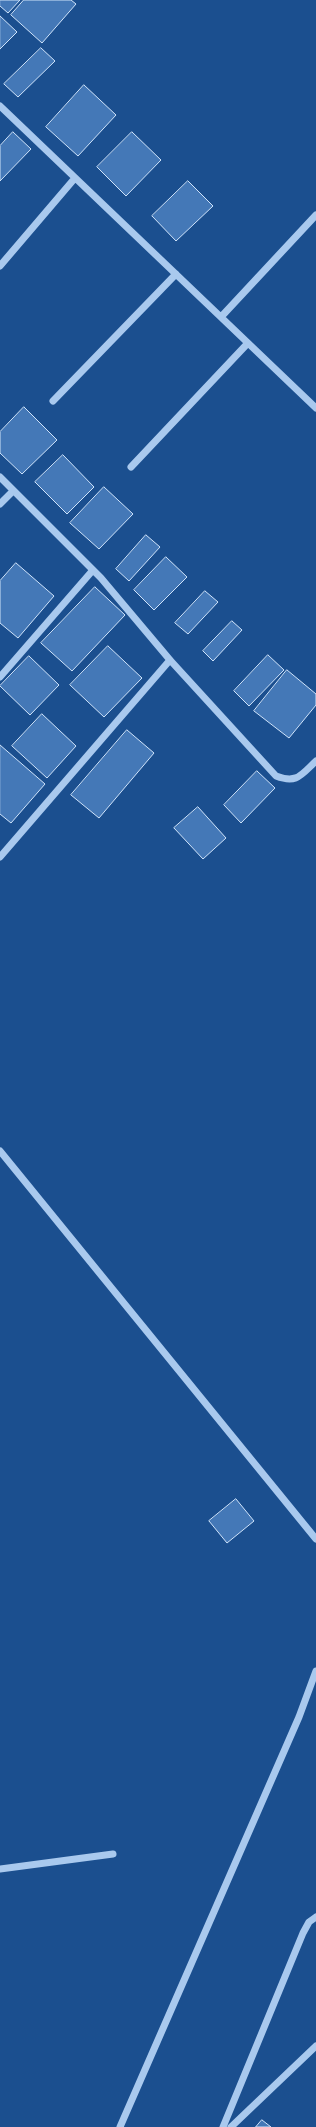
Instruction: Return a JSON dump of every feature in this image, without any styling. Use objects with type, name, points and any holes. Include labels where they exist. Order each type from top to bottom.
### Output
[{"type":"street","points":[[0,106],[316,408]]},
{"type":"street","points":[[0,266],[75,178]]},
{"type":"street","points":[[221,317],[316,215]]},
{"type":"street","points":[[53,401],[176,274]]},
{"type":"street","points":[[131,466],[248,343]]},
{"type":"street","points":[[0,477],[93,570],[170,660],[276,776],[290,780],[299,777],[316,761]]},
{"type":"street","points":[[0,504],[13,491]]},
{"type":"street","points":[[0,677],[93,570]]},
{"type":"street","points":[[0,857],[170,660]]},
{"type":"street","points":[[0,1151],[316,1539]]},
{"type":"street","points":[[120,2127],[299,1717],[316,1672]]},
{"type":"street","points":[[0,1869],[113,1854]]},
{"type":"street","points":[[222,2127],[303,1933],[309,1922],[316,1917]]},
{"type":"street","points":[[231,2127],[316,2046]]},
{"type":"building","points":[[0,0],[20,0],[8,13],[0,6]]},
{"type":"building","points":[[24,0],[71,0],[76,4],[42,43],[11,15]]},
{"type":"building","points":[[0,16],[17,32],[0,49]]},
{"type":"building","points":[[41,48],[55,61],[18,97],[4,84]]},
{"type":"building","points":[[84,85],[116,115],[78,156],[46,127]]},
{"type":"building","points":[[13,132],[31,149],[0,181],[0,146]]},
{"type":"building","points":[[132,132],[161,160],[126,196],[97,167]]},
{"type":"building","points":[[188,181],[213,206],[176,241],[152,216]]},
{"type":"building","points":[[24,407],[57,440],[22,474],[0,453],[0,432]]},
{"type":"building","points":[[63,455],[94,487],[67,514],[35,482]]},
{"type":"building","points":[[104,487],[133,514],[99,549],[70,523]]},
{"type":"building","points":[[146,535],[160,547],[129,581],[116,569]]},
{"type":"building","points":[[166,557],[187,577],[154,610],[134,590]]},
{"type":"building","points":[[16,563],[54,596],[18,638],[0,623],[0,581]]},
{"type":"building","points":[[95,587],[125,615],[72,671],[41,643]]},
{"type":"building","points":[[205,591],[218,602],[188,634],[175,623]]},
{"type":"building","points":[[232,621],[242,630],[213,661],[203,651]]},
{"type":"building","points":[[108,646],[142,678],[104,717],[70,685]]},
{"type":"building","points":[[268,655],[284,670],[249,706],[234,691]]},
{"type":"building","points":[[29,656],[59,685],[30,715],[0,686]]},
{"type":"building","points":[[287,670],[316,694],[316,705],[289,738],[254,711]]},
{"type":"building","points":[[42,714],[76,746],[47,778],[12,746]]},
{"type":"building","points":[[127,730],[154,753],[99,818],[71,795]]},
{"type":"building","points":[[0,745],[45,784],[11,823],[0,814]]},
{"type":"building","points":[[257,771],[275,788],[241,823],[224,805]]},
{"type":"building","points":[[198,807],[226,838],[203,859],[174,828]]},
{"type":"building","points":[[236,1499],[254,1521],[227,1543],[209,1521]]},
{"type":"building","points":[[262,2120],[271,2127],[256,2127]]}]
